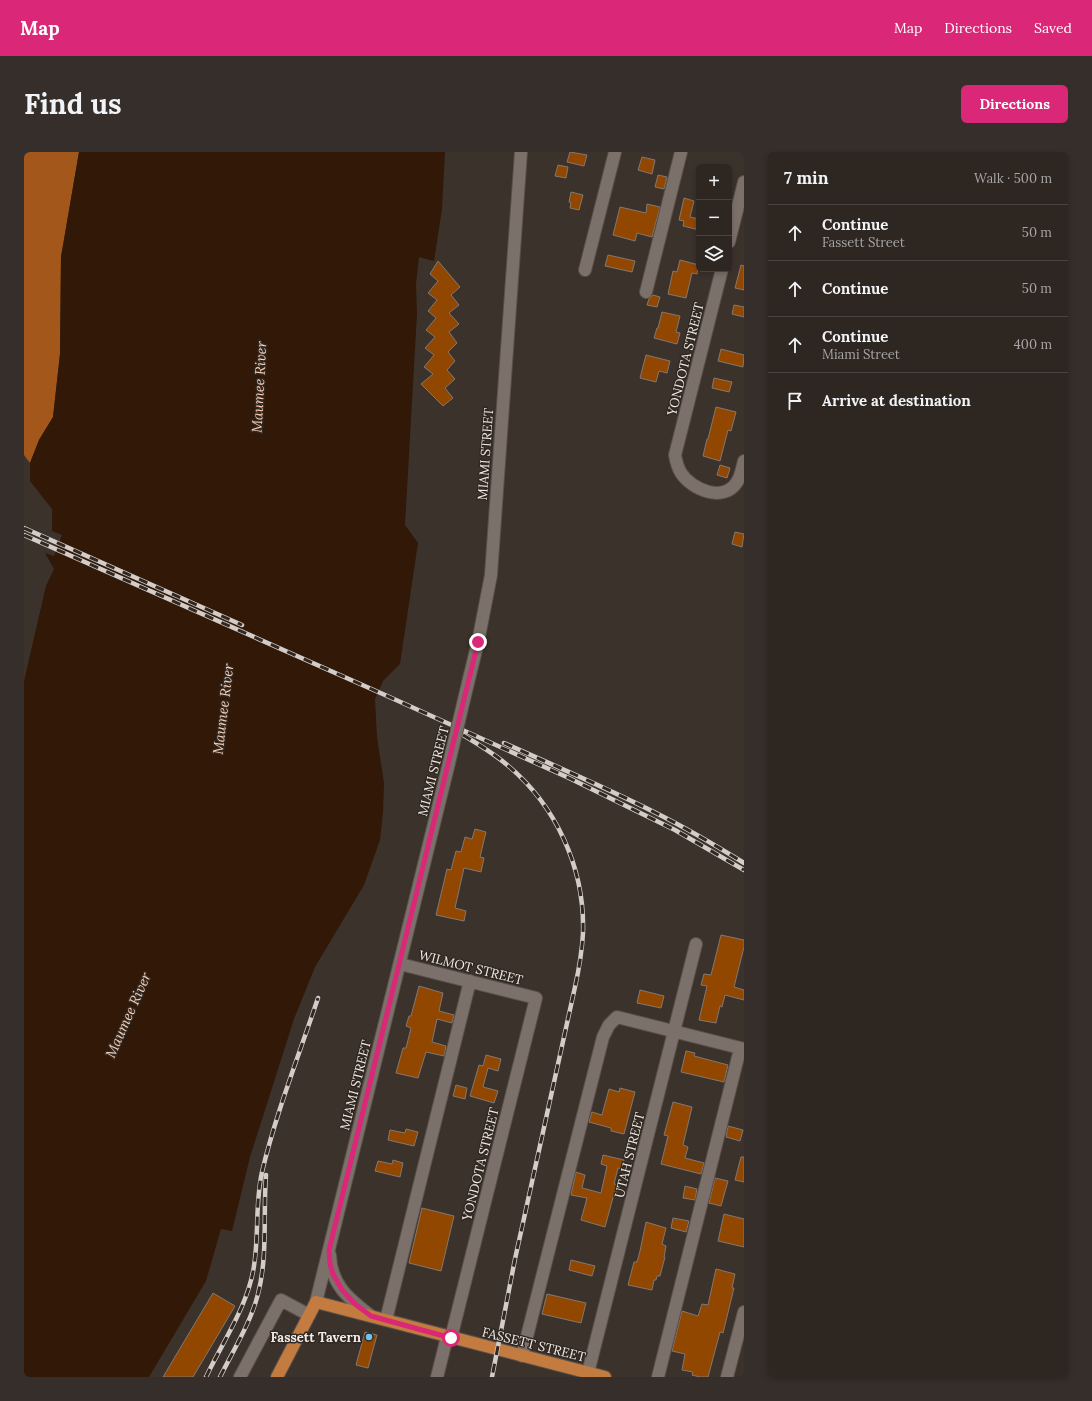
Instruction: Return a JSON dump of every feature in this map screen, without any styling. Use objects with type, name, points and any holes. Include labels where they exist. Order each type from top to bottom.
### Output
[{"type":"main road","name":"FASSETT STREET","points":[[316,1302],[595,1375]]},
{"type":"main road","name":"MIAMI STREET","points":[[277,1377],[316,1302]]},
{"type":"street","name":"MIAMI STREET","points":[[316,1302],[449,763],[478,642],[491,575],[521,152]]},
{"type":"street","points":[[585,270],[615,152]]},
{"type":"street","points":[[646,292],[681,152]]},
{"type":"street","points":[[730,236],[744,182]]},
{"type":"street","name":"YONDOTA STREET","points":[[721,272],[675,455],[677,464],[686,480],[702,490],[719,493],[734,487],[738,481],[744,461]]},
{"type":"street","name":"UTAH STREET","points":[[595,1375],[674,1032],[696,944]]},
{"type":"street","name":"WILMOT STREET","points":[[400,964],[536,998]]},
{"type":"street","points":[[386,1320],[470,981]]},
{"type":"street","name":"YONDOTA STREET","points":[[437,1377],[449,1337],[536,998]]},
{"type":"street","points":[[522,1356],[603,1038],[609,1025],[617,1017],[742,1049],[658,1377]]},
{"type":"street","points":[[329,1250],[330,1264],[333,1274],[342,1290],[355,1304],[371,1316]]},
{"type":"street","points":[[240,1377],[281,1300],[309,1315]]},
{"type":"street","points":[[727,1377],[744,1312]]},
{"type":"shaded area","points":[[24,152],[79,152],[61,257],[60,354],[53,417],[39,440],[30,463],[24,455]]},
{"type":"water","name":"Maumee River","points":[[79,152],[445,152],[442,209],[434,261],[419,257],[416,284],[417,314],[405,525],[418,543],[400,664],[383,681],[375,699],[377,737],[384,783],[380,840],[364,885],[315,967],[294,1019],[250,1157],[232,1231],[221,1229],[206,1281],[149,1377],[24,1377],[24,681],[46,586],[54,569],[45,553],[54,556],[62,535],[52,531],[52,509],[30,481],[30,463],[39,440],[53,417],[60,354],[61,257]]},
{"type":"building","points":[[570,152],[587,155],[584,166],[567,162]]},
{"type":"building","points":[[642,157],[655,160],[652,174],[638,170]]},
{"type":"building","points":[[558,165],[568,167],[566,178],[555,176]]},
{"type":"building","points":[[658,175],[667,177],[664,189],[655,187]]},
{"type":"building","points":[[571,192],[583,195],[579,210],[570,208],[571,203],[569,202]]},
{"type":"building","points":[[684,198],[694,201],[690,217],[696,218],[696,229],[683,226],[684,221],[679,220]]},
{"type":"building","points":[[647,204],[660,207],[652,237],[637,233],[635,241],[613,235],[620,207],[646,213]]},
{"type":"building","points":[[608,255],[635,261],[632,272],[605,266]]},
{"type":"building","points":[[680,260],[696,264],[697,274],[692,273],[686,298],[668,294],[673,271],[677,272]]},
{"type":"building","points":[[438,261],[460,287],[451,295],[459,305],[449,313],[459,324],[449,332],[457,343],[448,352],[455,361],[447,370],[455,379],[445,388],[453,398],[443,406],[421,384],[433,374],[424,367],[434,355],[425,348],[435,337],[426,330],[436,318],[428,311],[437,300],[428,293],[438,281],[430,274]]},
{"type":"building","points":[[741,265],[744,266],[744,290],[735,288]]},
{"type":"building","points":[[653,295],[660,297],[657,307],[647,305],[649,299]]},
{"type":"building","points":[[734,305],[744,307],[744,317],[732,314]]},
{"type":"building","points":[[662,312],[680,316],[676,332],[680,333],[677,344],[654,338]]},
{"type":"building","points":[[721,349],[744,355],[743,367],[718,361]]},
{"type":"building","points":[[646,355],[670,361],[667,373],[659,371],[656,382],[640,378]]},
{"type":"building","points":[[714,378],[732,382],[729,392],[712,388]]},
{"type":"building","points":[[716,407],[736,412],[731,431],[728,430],[720,461],[703,456]]},
{"type":"building","points":[[720,465],[730,468],[727,478],[717,475]]},
{"type":"building","points":[[735,532],[744,534],[742,547],[732,544]]},
{"type":"building","points":[[475,829],[486,832],[480,857],[484,858],[481,872],[464,868],[455,908],[466,911],[464,921],[436,915],[447,869],[451,870],[456,851],[461,852],[465,837],[472,839]]},
{"type":"building","points":[[721,935],[744,940],[744,947],[734,987],[744,990],[744,1000],[725,995],[722,1007],[720,1006],[716,1023],[699,1020],[707,986],[701,985],[704,974],[711,975]]},
{"type":"building","points":[[419,986],[443,993],[439,1011],[454,1015],[452,1023],[437,1019],[432,1042],[446,1046],[444,1056],[426,1052],[418,1078],[396,1073],[403,1048],[406,1048],[411,1028],[406,1026],[409,1016],[411,1016]]},
{"type":"building","points":[[640,990],[664,996],[661,1008],[637,1003]]},
{"type":"building","points":[[686,1051],[695,1053],[694,1056],[728,1065],[724,1082],[681,1072]]},
{"type":"building","points":[[486,1055],[501,1059],[498,1071],[488,1068],[483,1087],[498,1091],[494,1103],[470,1096],[479,1065],[483,1066]]},
{"type":"building","points":[[456,1085],[467,1088],[465,1099],[453,1096]]},
{"type":"building","points":[[620,1088],[635,1092],[624,1134],[611,1131],[611,1128],[589,1122],[592,1112],[602,1115],[609,1089],[619,1092]]},
{"type":"building","points":[[673,1102],[692,1107],[683,1145],[688,1147],[685,1158],[704,1163],[701,1174],[661,1164],[668,1136],[664,1135]]},
{"type":"building","points":[[728,1126],[743,1130],[740,1141],[726,1137]]},
{"type":"building","points":[[406,1129],[418,1132],[414,1146],[388,1140],[390,1130],[405,1133]]},
{"type":"building","points":[[603,1155],[624,1160],[622,1169],[618,1168],[614,1184],[619,1185],[616,1194],[614,1194],[605,1227],[581,1220],[587,1198],[571,1195],[576,1172],[585,1175],[582,1188],[601,1193],[607,1166],[601,1164]]},
{"type":"building","points":[[741,1157],[744,1157],[744,1182],[735,1180]]},
{"type":"building","points":[[393,1160],[403,1163],[400,1177],[375,1171],[378,1161],[392,1164]]},
{"type":"building","points":[[715,1178],[728,1181],[721,1206],[709,1203]]},
{"type":"building","points":[[685,1186],[697,1189],[695,1200],[683,1198]]},
{"type":"building","points":[[422,1208],[454,1216],[441,1271],[409,1263]]},
{"type":"building","points":[[724,1214],[744,1219],[744,1247],[718,1241]]},
{"type":"building","points":[[673,1218],[689,1221],[686,1232],[671,1228]]},
{"type":"building","points":[[646,1222],[666,1228],[662,1244],[666,1246],[665,1257],[660,1276],[657,1276],[656,1280],[654,1280],[652,1290],[628,1285],[634,1262],[637,1262]]},
{"type":"building","points":[[571,1260],[595,1266],[592,1276],[569,1270]]},
{"type":"building","points":[[716,1269],[735,1274],[732,1288],[734,1288],[723,1333],[720,1332],[708,1377],[700,1377],[692,1375],[693,1372],[682,1370],[685,1354],[672,1351],[682,1311],[698,1316],[702,1304],[708,1305]]},
{"type":"building","points":[[213,1293],[235,1306],[193,1377],[163,1377]]},
{"type":"building","points":[[547,1294],[586,1303],[581,1323],[542,1314]]},
{"type":"building","points":[[365,1332],[377,1335],[368,1368],[356,1365]]},
{"type":"railway","points":[[24,528],[242,625]]},
{"type":"railway","points":[[24,535],[569,778],[675,830],[744,870]]},
{"type":"railway","points":[[463,735],[491,752],[524,780],[553,818],[573,862],[579,885],[582,909],[583,940],[578,974],[515,1259],[492,1377]]},
{"type":"railway","points":[[504,743],[656,813],[744,863]]},
{"type":"railway","points":[[206,1377],[241,1309],[251,1281],[255,1254],[258,1195],[262,1172],[281,1106],[318,998]]},
{"type":"railway","points":[[220,1377],[246,1326],[258,1294],[263,1265],[266,1175]]},
{"type":"place","name":"Fassett Tavern","points":[[369,1337]]},
{"type":"route","points":[[451,1338],[371,1316],[355,1304],[342,1290],[333,1274],[330,1264],[329,1250],[478,642]]}]
